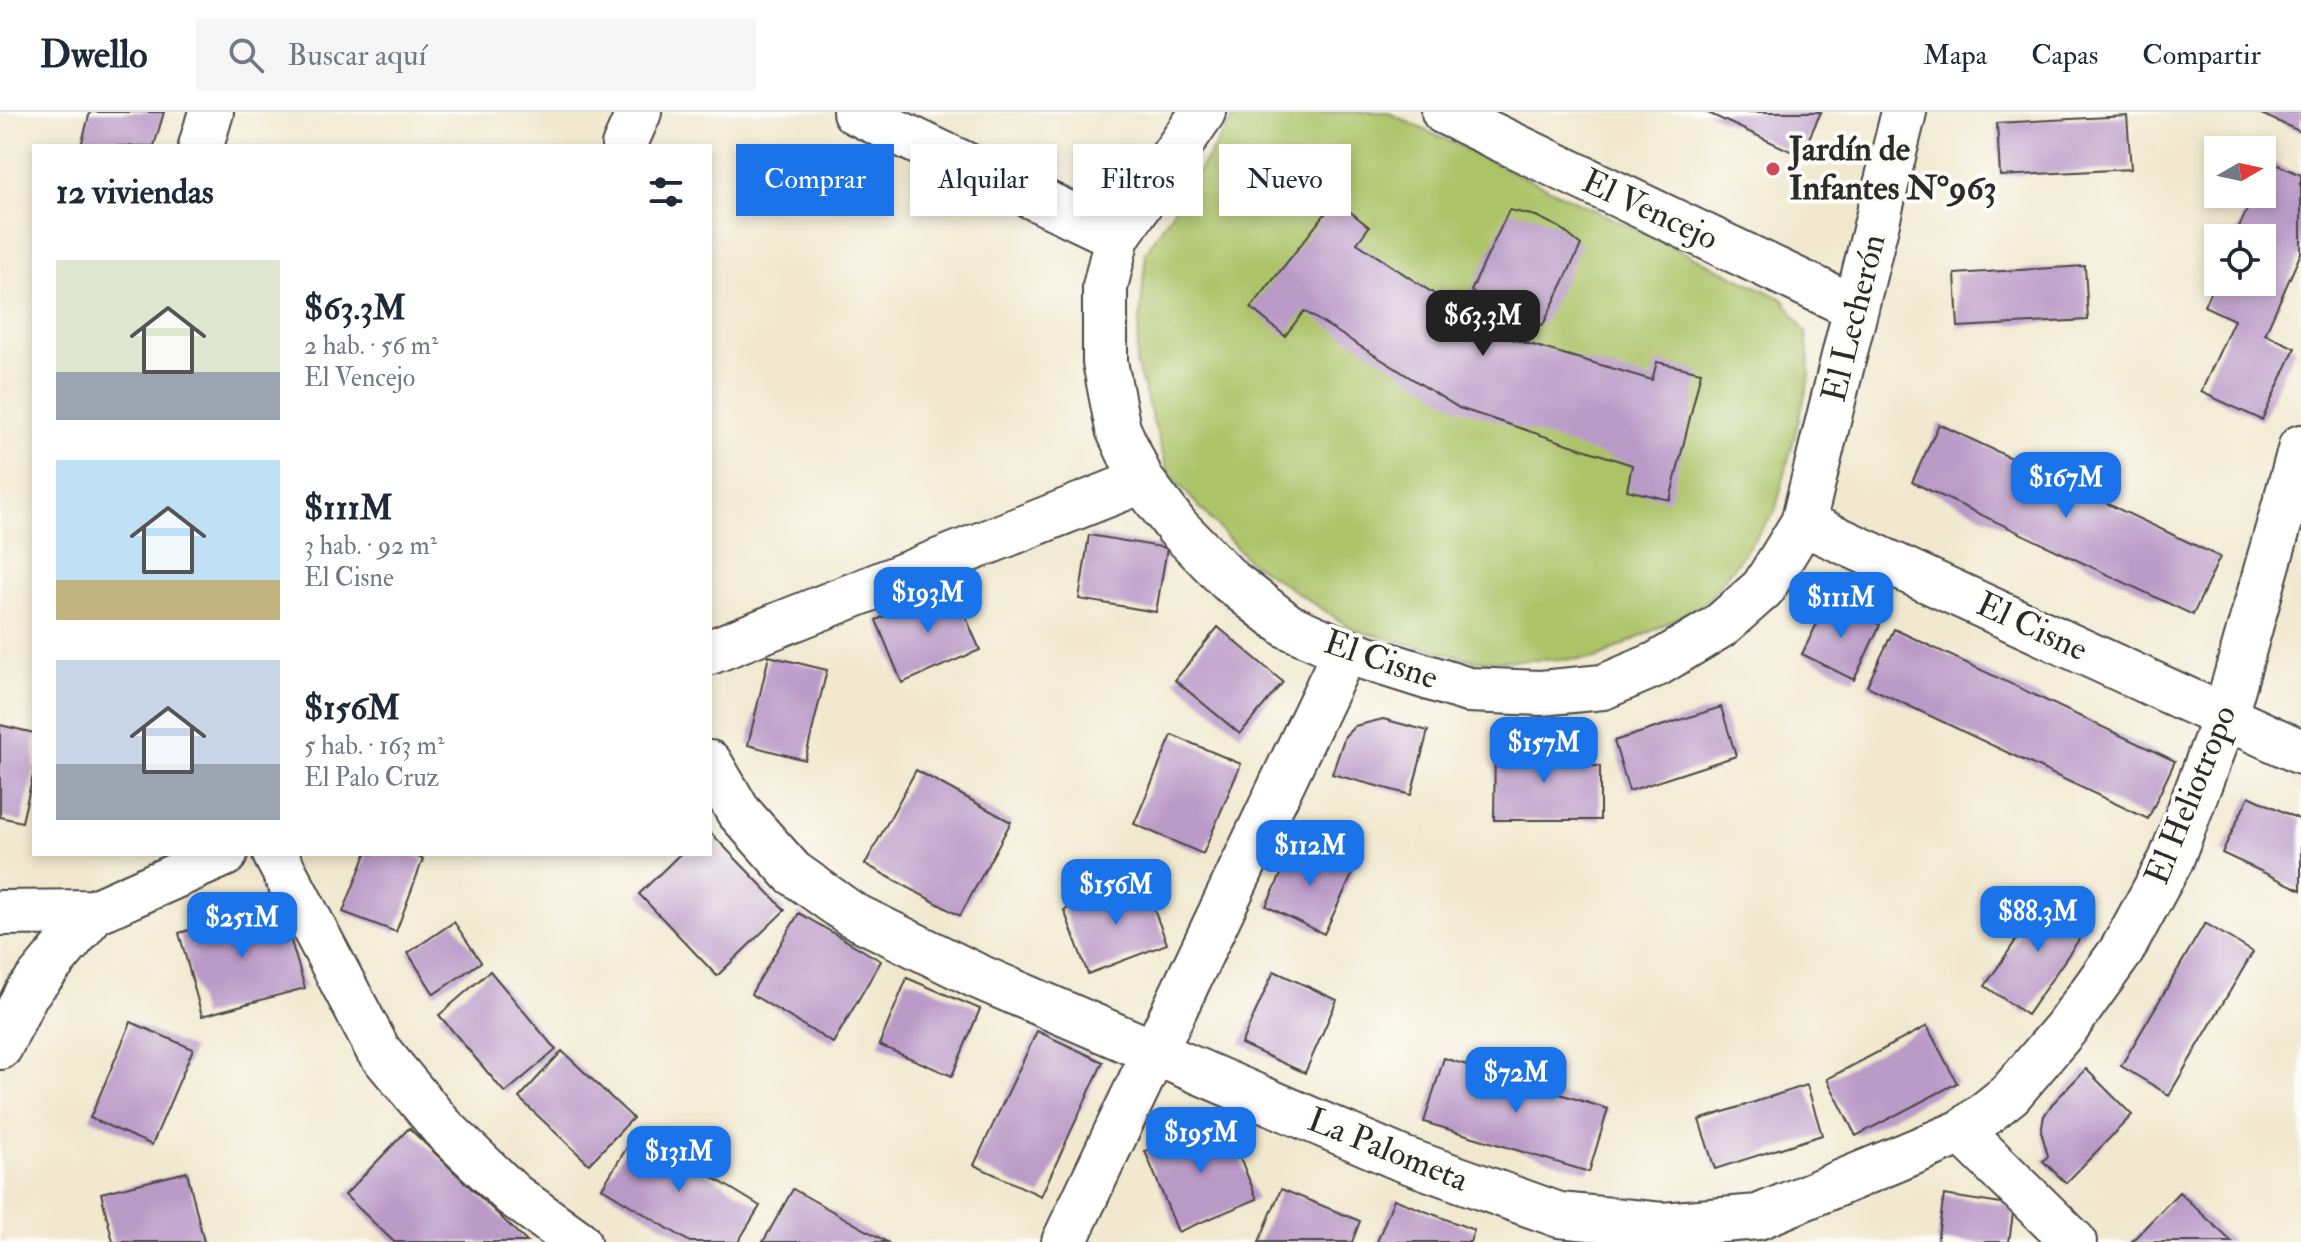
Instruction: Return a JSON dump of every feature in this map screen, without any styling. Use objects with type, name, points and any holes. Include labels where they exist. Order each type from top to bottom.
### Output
[{"type":"street","points":[[202,144],[211,112]]},
{"type":"street","points":[[625,144],[639,112]]},
{"type":"street","points":[[855,112],[1117,237],[1203,112]]},
{"type":"street","name":"El Vencejo","points":[[1444,112],[1856,308]]},
{"type":"street","name":"El Lecherón","points":[[1803,523],[1904,112]]},
{"type":"street","name":"El Cisne","points":[[1117,237],[1105,287],[1105,362],[1118,429],[1142,481],[1177,527],[1229,580],[1288,626],[1345,651],[1468,690],[1541,693],[1603,687],[1657,664],[1720,626],[1763,588],[1803,523],[2301,752]]},
{"type":"street","name":"El Heliotropo","points":[[1962,1132],[2010,1094],[2066,1028],[2122,950],[2171,860],[2225,716],[2301,447]]},
{"type":"street","points":[[712,651],[1142,481]]},
{"type":"street","points":[[1064,1242],[1345,651]]},
{"type":"street","name":"La Palometa","points":[[712,766],[738,811],[792,872],[851,914],[977,976],[1400,1158],[1559,1215],[1753,1230],[1962,1132]]},
{"type":"street","points":[[0,913],[94,912],[220,856]]},
{"type":"street","points":[[276,856],[378,1050],[442,1127],[502,1185],[578,1242]]},
{"type":"street","points":[[0,1047],[26,994],[94,912]]},
{"type":"street","points":[[1962,1132],[2074,1242]]},
{"type":"green space","points":[[1237,112],[1387,112],[1783,299],[1806,333],[1810,376],[1775,512],[1705,604],[1596,659],[1477,661],[1354,630],[1249,561],[1169,474],[1136,363],[1146,252],[1169,216],[1203,216],[1203,164]]},
{"type":"building","points":[[90,112],[164,112],[155,144],[82,144]]},
{"type":"building","points":[[1706,112],[1821,112],[1801,156]]},
{"type":"building","points":[[2257,112],[2301,112],[2301,132]]},
{"type":"building","points":[[2127,116],[2131,169],[2000,176],[1997,123]]},
{"type":"building","points":[[2276,164],[2301,175],[2301,253],[2265,334],[2295,348],[2262,420],[2201,392],[2234,320],[2204,306],[2208,296],[2276,296],[2276,224],[2240,224],[2248,208],[2276,208]]},
{"type":"building","points":[[1509,210],[1536,216],[1559,227],[1581,245],[1543,325],[1503,316],[1471,291]]},
{"type":"building","points":[[1351,212],[1369,227],[1357,243],[1495,334],[1652,380],[1657,362],[1701,372],[1670,500],[1627,490],[1632,465],[1459,408],[1304,311],[1285,336],[1251,308],[1323,216],[1351,216]]},
{"type":"building","points":[[2085,266],[2088,320],[1958,327],[1955,274]]},
{"type":"building","points":[[1939,424],[2220,557],[2193,615],[1912,482]]},
{"type":"building","points":[[1089,535],[1167,548],[1156,612],[1079,599]]},
{"type":"building","points":[[953,587],[980,650],[902,683],[876,620]]},
{"type":"building","points":[[1829,599],[1880,625],[1854,680],[1802,654]]},
{"type":"building","points":[[1218,627],[1283,682],[1240,734],[1175,680]]},
{"type":"building","points":[[1894,629],[2175,761],[2148,819],[1867,686]]},
{"type":"building","points":[[769,656],[827,670],[805,760],[748,745]]},
{"type":"building","points":[[1721,707],[1736,756],[1629,791],[1614,741]]},
{"type":"building","points":[[1383,719],[1428,731],[1411,795],[1332,774],[1345,736],[1355,726]]},
{"type":"building","points":[[0,725],[32,733],[32,780],[22,822],[0,817]]},
{"type":"building","points":[[1172,735],[1241,764],[1203,854],[1134,824]]},
{"type":"building","points":[[1495,746],[1575,747],[1575,766],[1600,766],[1600,820],[1494,820]]},
{"type":"building","points":[[916,770],[1011,822],[960,916],[865,864]]},
{"type":"building","points":[[2249,796],[2301,820],[2301,890],[2222,853]]},
{"type":"building","points":[[712,834],[785,910],[717,976],[639,894],[678,856],[712,856]]},
{"type":"building","points":[[1296,843],[1354,871],[1324,934],[1266,906]]},
{"type":"building","points":[[365,856],[415,856],[423,859],[396,932],[343,912]]},
{"type":"building","points":[[1143,880],[1167,944],[1088,974],[1064,910]]},
{"type":"building","points":[[2048,893],[2091,922],[2027,1015],[1985,986]]},
{"type":"building","points":[[280,904],[305,988],[202,1016],[179,933]]},
{"type":"building","points":[[799,913],[881,961],[833,1043],[751,994]]},
{"type":"building","points":[[454,922],[481,962],[434,994],[408,953]]},
{"type":"building","points":[[2205,923],[2253,952],[2169,1095],[2121,1066]]},
{"type":"building","points":[[490,971],[556,1050],[505,1093],[439,1015]]},
{"type":"building","points":[[1274,971],[1337,1000],[1305,1073],[1241,1044]]},
{"type":"building","points":[[907,978],[980,1009],[952,1076],[879,1045]]},
{"type":"building","points":[[131,1022],[193,1049],[152,1145],[90,1118]]},
{"type":"building","points":[[1927,1026],[1957,1083],[1856,1136],[1827,1079]]},
{"type":"building","points":[[1037,1031],[1103,1062],[1041,1196],[974,1165]]},
{"type":"building","points":[[562,1051],[633,1118],[589,1164],[519,1098]]},
{"type":"building","points":[[1444,1058],[1608,1109],[1589,1172],[1424,1122]]},
{"type":"building","points":[[2086,1069],[2132,1115],[2066,1183],[2043,1161],[2048,1156],[2041,1131],[2044,1116],[2052,1104]]},
{"type":"building","points":[[1807,1085],[1822,1135],[1715,1169],[1699,1120]]},
{"type":"building","points":[[1224,1119],[1257,1199],[1178,1232],[1145,1151]]},
{"type":"building","points":[[409,1128],[527,1242],[394,1242],[345,1195]]},
{"type":"building","points":[[637,1131],[760,1206],[738,1242],[690,1242],[602,1188]]},
{"type":"building","points":[[187,1172],[204,1242],[113,1242],[101,1193]]},
{"type":"building","points":[[793,1189],[887,1242],[763,1242]]},
{"type":"building","points":[[1281,1189],[1360,1221],[1352,1242],[1259,1242]]},
{"type":"building","points":[[2179,1192],[2232,1242],[2131,1242]]},
{"type":"building","points":[[1944,1195],[2014,1206],[2009,1242],[1937,1242]]},
{"type":"building","points":[[1394,1199],[1474,1230],[1470,1242],[1377,1242]]},
{"type":"place","name":"Jardín de Infantes N°963","points":[[1773,169]]}]
